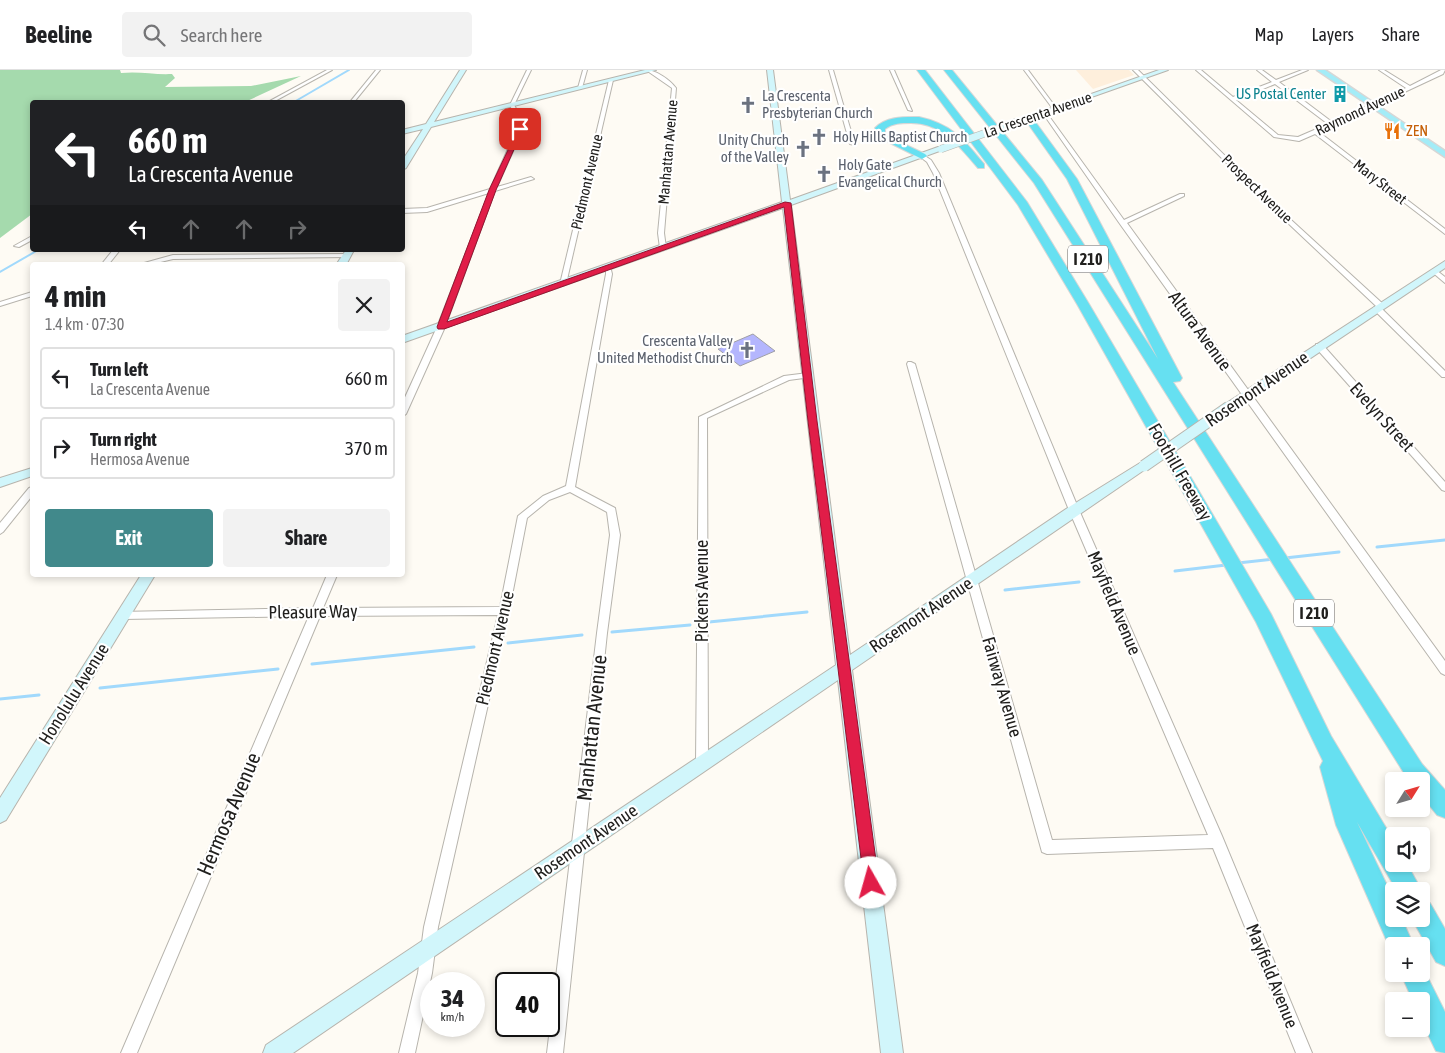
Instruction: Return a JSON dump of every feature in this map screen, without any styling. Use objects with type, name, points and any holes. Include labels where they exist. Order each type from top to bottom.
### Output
[{"type":"highway","name":"Foothill Freeway","points":[[921,70],[1022,204],[1044,238],[1135,392],[1264,619],[1324,742],[1405,882]]},
{"type":"highway","name":"Foothill Freeway","points":[[948,70],[1038,182],[1416,772]]},
{"type":"highway","points":[[922,156],[886,140],[881,136],[880,128],[889,122],[913,119],[931,122],[946,128],[1044,238]]},
{"type":"highway","points":[[1022,120],[1072,179],[1143,314],[1214,457]]},
{"type":"highway","points":[[1324,742],[1347,825],[1398,937]]},
{"type":"highway","points":[[1430,790],[1445,808]]},
{"type":"highway","name":"Foothill Freeway","points":[[1430,795],[1445,820]]},
{"type":"highway","points":[[1430,927],[1445,953]]},
{"type":"highway","points":[[1418,982],[1445,1042]]},
{"type":"main road","points":[[1320,70],[1445,155]]},
{"type":"street","points":[[274,100],[330,70]]},
{"type":"street","points":[[354,100],[378,70]]},
{"type":"street","points":[[405,163],[463,70]]},
{"type":"street","points":[[512,105],[529,70]]},
{"type":"street","points":[[580,88],[585,70]]},
{"type":"street","points":[[405,131],[650,70]]},
{"type":"street","name":"Manhattan Avenue","points":[[650,70],[674,88],[661,233],[664,248]]},
{"type":"street","points":[[770,70],[892,1053]]},
{"type":"street","points":[[832,70],[853,144]]},
{"type":"street","points":[[892,70],[910,110]]},
{"type":"street","points":[[1026,70],[1056,108]]},
{"type":"street","name":"Prospect Avenue","points":[[1135,70],[1379,307],[1445,375]]},
{"type":"street","name":"La Crescenta Avenue","points":[[405,339],[1165,70]]},
{"type":"street","points":[[1198,70],[1233,99],[1306,70]]},
{"type":"street","points":[[1259,70],[1332,124]]},
{"type":"street","points":[[1381,70],[1410,88]]},
{"type":"street","name":"Raymond Avenue","points":[[1233,99],[1274,134],[1284,139],[1296,139],[1441,74],[1444,70]]},
{"type":"street","name":"Piedmont Avenue","points":[[563,284],[611,80]]},
{"type":"street","points":[[405,407],[441,327],[493,190],[522,125],[512,105]]},
{"type":"street","name":"Altura Avenue","points":[[1044,112],[1445,670]]},
{"type":"street","name":"Mary Street","points":[[1315,131],[1445,232]]},
{"type":"street","name":"Mayfield Avenue","points":[[922,156],[929,161],[936,174],[1074,510],[1217,841],[1304,1053]]},
{"type":"street","points":[[405,211],[427,210],[531,179]]},
{"type":"street","points":[[1122,223],[1182,195]]},
{"type":"street","points":[[17,246],[30,239]]},
{"type":"street","points":[[107,262],[115,252]]},
{"type":"street","points":[[221,262],[230,252]]},
{"type":"street","points":[[152,262],[173,257],[348,253]]},
{"type":"street","name":"Rosemont Avenue","points":[[274,1053],[1074,510],[1144,466],[1319,346],[1445,264]]},
{"type":"street","points":[[570,488],[609,274],[608,267]]},
{"type":"street","points":[[1434,271],[1445,281]]},
{"type":"street","points":[[0,304],[30,295]]},
{"type":"street","name":"Evelyn Street","points":[[1319,346],[1445,488]]},
{"type":"street","name":"Fairway Avenue","points":[[911,364],[1047,847],[1217,841]]},
{"type":"street","name":"Pickens Avenue","points":[[702,764],[703,418],[787,378],[808,375]]},
{"type":"street","points":[[0,483],[30,473]]},
{"type":"street","name":"Piedmont Avenue","points":[[407,1053],[425,973],[431,927],[504,611],[522,516],[546,498],[570,488]]},
{"type":"street","name":"Manhattan Avenue","points":[[554,1053],[615,535],[612,510],[570,488]]},
{"type":"street","points":[[0,530],[30,492]]},
{"type":"street","name":"Honolulu Avenue","points":[[0,814],[147,577]]},
{"type":"street","name":"Hermosa Avenue","points":[[129,1053],[331,577]]},
{"type":"street","name":"Pleasure Way","points":[[123,615],[504,611]]},
{"type":"shaded area","points":[[1076,70],[1129,70],[1134,75],[1093,89]]},
{"type":"green space","points":[[0,70],[120,70],[121,73],[172,74],[175,78],[165,87],[251,86],[301,76],[249,100],[30,100],[30,216],[0,238]]},
{"type":"building","name":"Crescenta Valley United Methodist Church","points":[[753,334],[775,351],[740,366],[718,349]]},
{"type":"waterway","points":[[297,100],[349,70]]},
{"type":"waterway","points":[[0,272],[35,252]]},
{"type":"waterway","points":[[1377,547],[1445,540]]},
{"type":"waterway","points":[[1285,558],[1339,552]]},
{"type":"waterway","points":[[1238,563],[1274,559]]},
{"type":"waterway","points":[[1175,571],[1226,565]]},
{"type":"waterway","points":[[1005,590],[1079,582]]},
{"type":"waterway","points":[[709,622],[807,612]]},
{"type":"waterway","points":[[612,632],[690,625]]},
{"type":"waterway","points":[[508,643],[582,635]]},
{"type":"waterway","points":[[312,664],[474,647]]},
{"type":"waterway","points":[[100,688],[278,669]]},
{"type":"waterway","points":[[0,699],[39,695]]},
{"type":"place","name":"US Postal Center","points":[[1340,94]]},
{"type":"place","name":"La Crescenta Presbyterian Church","points":[[748,105]]},
{"type":"place","name":"ZEN","points":[[1392,131]]},
{"type":"place","name":"Holy Hills Baptist Church","points":[[819,137]]},
{"type":"place","name":"Unity Church of the Valley","points":[[803,149]]},
{"type":"place","name":"Holy Gate Evangelical Church","points":[[824,174]]},
{"type":"place","name":"Crescenta Valley United Methodist Church","points":[[747,350]]},
{"type":"route","points":[[520,129],[493,190],[441,327],[787,203],[871,883]]}]
